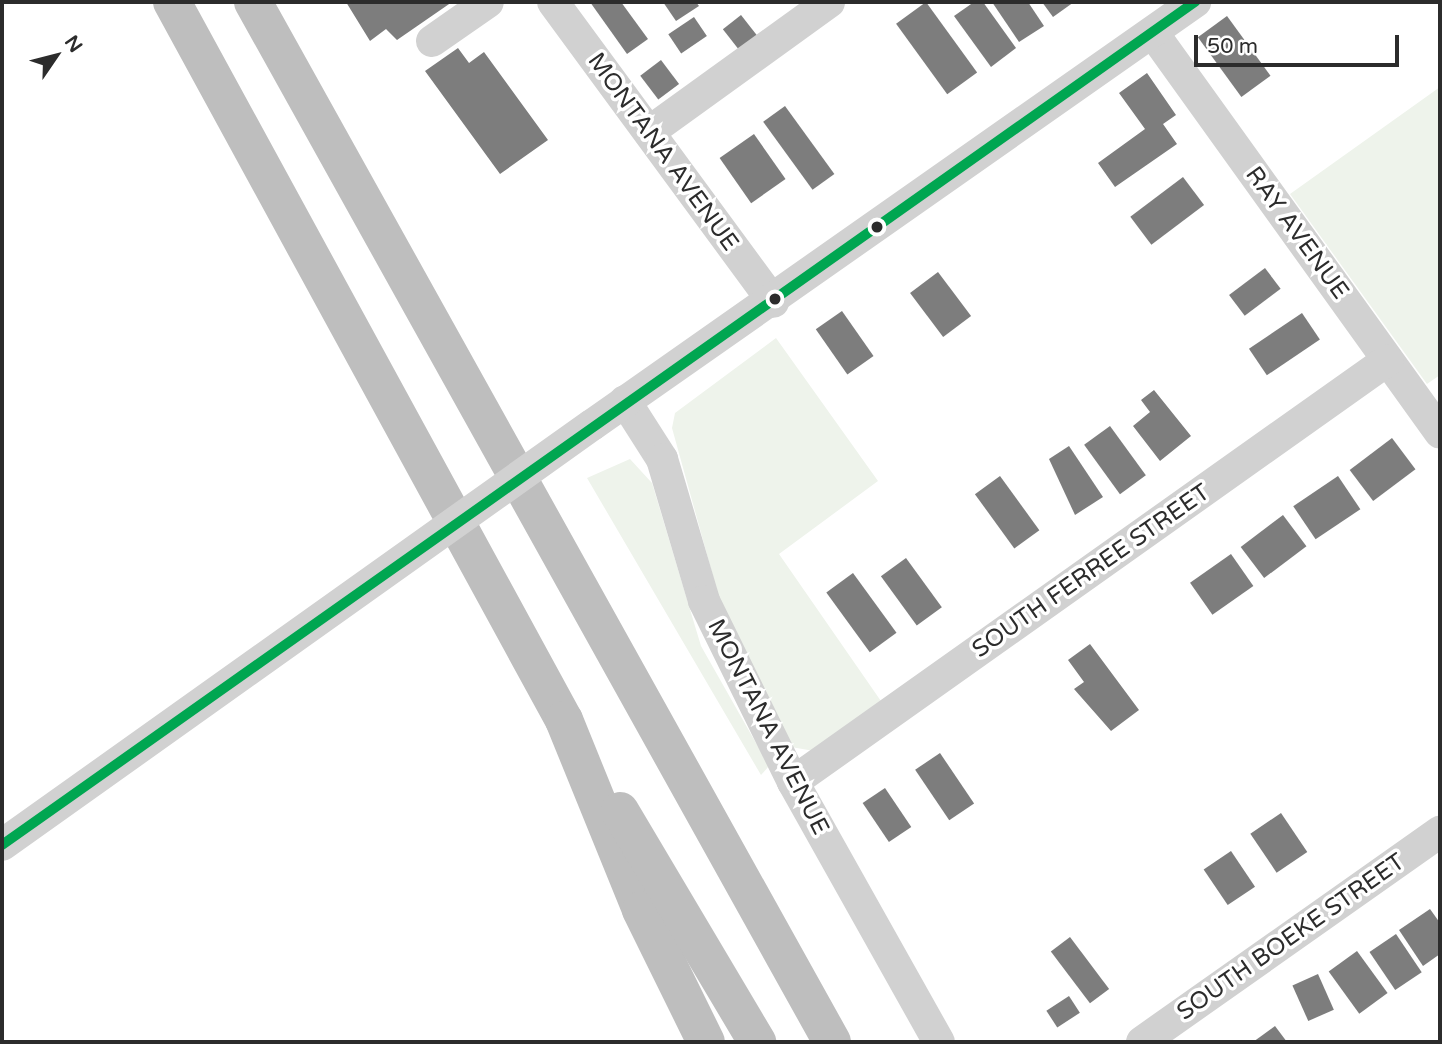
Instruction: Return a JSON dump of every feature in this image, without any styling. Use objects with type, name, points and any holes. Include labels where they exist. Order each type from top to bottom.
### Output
[{"type":"highway","points":[[172,2],[564,720],[757,1042]]},
{"type":"highway","points":[[253,2],[832,1042]]},
{"type":"highway","points":[[564,720],[641,910],[706,1042]]},
{"type":"street","points":[[432,41],[488,2]]},
{"type":"street","name":"MONTANA AVENUE","points":[[553,2],[773,302]]},
{"type":"street","points":[[649,132],[829,2]]},
{"type":"street","points":[[2,845],[625,401],[773,302],[1195,2]]},
{"type":"street","name":"RAY AVENUE","points":[[1153,33],[1440,433]]},
{"type":"street","name":"SOUTH FERREE STREET","points":[[793,782],[1388,360]]},
{"type":"street","name":"MONTANA AVENUE","points":[[625,401],[662,459],[704,601],[793,782],[939,1042]]},
{"type":"street","name":"SOUTH BOEKE STREET","points":[[1142,1042],[1440,832]]},
{"type":"shaded area","points":[[1440,87],[1440,375],[1427,384],[1290,194]]},
{"type":"shaded area","points":[[776,338],[878,481],[779,554],[883,704],[814,751],[791,747],[724,616],[672,428],[675,413]]},
{"type":"shaded area","points":[[630,459],[652,483],[701,646],[769,766],[761,775],[587,478]]},
{"type":"building","points":[[346,2],[452,2],[397,40],[386,29],[370,41]]},
{"type":"building","points":[[590,2],[621,2],[648,39],[627,54]]},
{"type":"building","points":[[663,2],[696,2],[699,6],[676,21]]},
{"type":"building","points":[[926,2],[977,72],[947,94],[896,24]]},
{"type":"building","points":[[974,2],[983,2],[1016,48],[991,67],[954,16]]},
{"type":"building","points":[[992,2],[1028,2],[1044,26],[1019,42]]},
{"type":"building","points":[[1042,2],[1074,2],[1053,17]]},
{"type":"building","points":[[741,15],[758,37],[740,51],[723,29]]},
{"type":"building","points":[[1227,16],[1270,76],[1241,97],[1198,37]]},
{"type":"building","points":[[694,17],[707,36],[681,53],[668,34]]},
{"type":"building","points":[[458,48],[469,63],[484,52],[548,140],[500,174],[425,71]]},
{"type":"building","points":[[661,60],[679,84],[658,100],[640,76]]},
{"type":"building","points":[[1147,73],[1176,115],[1163,124],[1177,144],[1115,187],[1098,163],[1145,129],[1119,93]]},
{"type":"building","points":[[785,106],[834,174],[813,190],[763,122]]},
{"type":"building","points":[[754,134],[786,179],[751,203],[720,158]]},
{"type":"building","points":[[1183,177],[1204,205],[1151,245],[1130,217]]},
{"type":"building","points":[[1265,268],[1281,289],[1245,316],[1229,295]]},
{"type":"building","points":[[938,272],[971,316],[943,337],[910,293]]},
{"type":"building","points":[[842,311],[874,356],[847,374],[816,329]]},
{"type":"building","points":[[1302,313],[1320,340],[1267,375],[1249,349]]},
{"type":"building","points":[[1154,390],[1191,436],[1160,461],[1133,426],[1150,412],[1141,400]]},
{"type":"building","points":[[1110,426],[1146,475],[1120,494],[1084,445]]},
{"type":"building","points":[[1392,438],[1415,469],[1373,501],[1350,470]]},
{"type":"building","points":[[1069,446],[1103,497],[1075,515],[1049,459]]},
{"type":"building","points":[[1000,476],[1039,530],[1014,548],[975,494]]},
{"type":"building","points":[[1338,476],[1360,509],[1316,539],[1293,506]]},
{"type":"building","points":[[1283,515],[1306,546],[1264,578],[1241,547]]},
{"type":"building","points":[[1231,554],[1253,586],[1212,615],[1190,583]]},
{"type":"building","points":[[906,558],[942,607],[917,626],[881,576]]},
{"type":"building","points":[[853,573],[896,633],[870,652],[826,592]]},
{"type":"building","points":[[1090,644],[1139,710],[1111,731],[1074,689],[1084,682],[1068,660]]},
{"type":"building","points":[[940,753],[974,804],[949,820],[915,770]]},
{"type":"building","points":[[885,788],[911,827],[889,842],[863,803]]},
{"type":"building","points":[[1281,813],[1307,852],[1277,873],[1250,834]]},
{"type":"building","points":[[1231,851],[1255,887],[1228,905],[1204,869]]},
{"type":"building","points":[[1430,909],[1440,923],[1440,954],[1423,966],[1399,930]]},
{"type":"building","points":[[1396,934],[1422,972],[1395,990],[1369,952]]},
{"type":"building","points":[[1070,937],[1109,989],[1090,1003],[1051,951]]},
{"type":"building","points":[[1357,951],[1388,993],[1359,1014],[1329,972]]},
{"type":"building","points":[[1318,974],[1334,1010],[1308,1021],[1292,985]]},
{"type":"building","points":[[1069,996],[1080,1013],[1057,1027],[1046,1011]]},
{"type":"building","points":[[1275,1026],[1287,1042],[1253,1042]]},
{"type":"transit line","points":[[2,845],[1195,2]]}]
